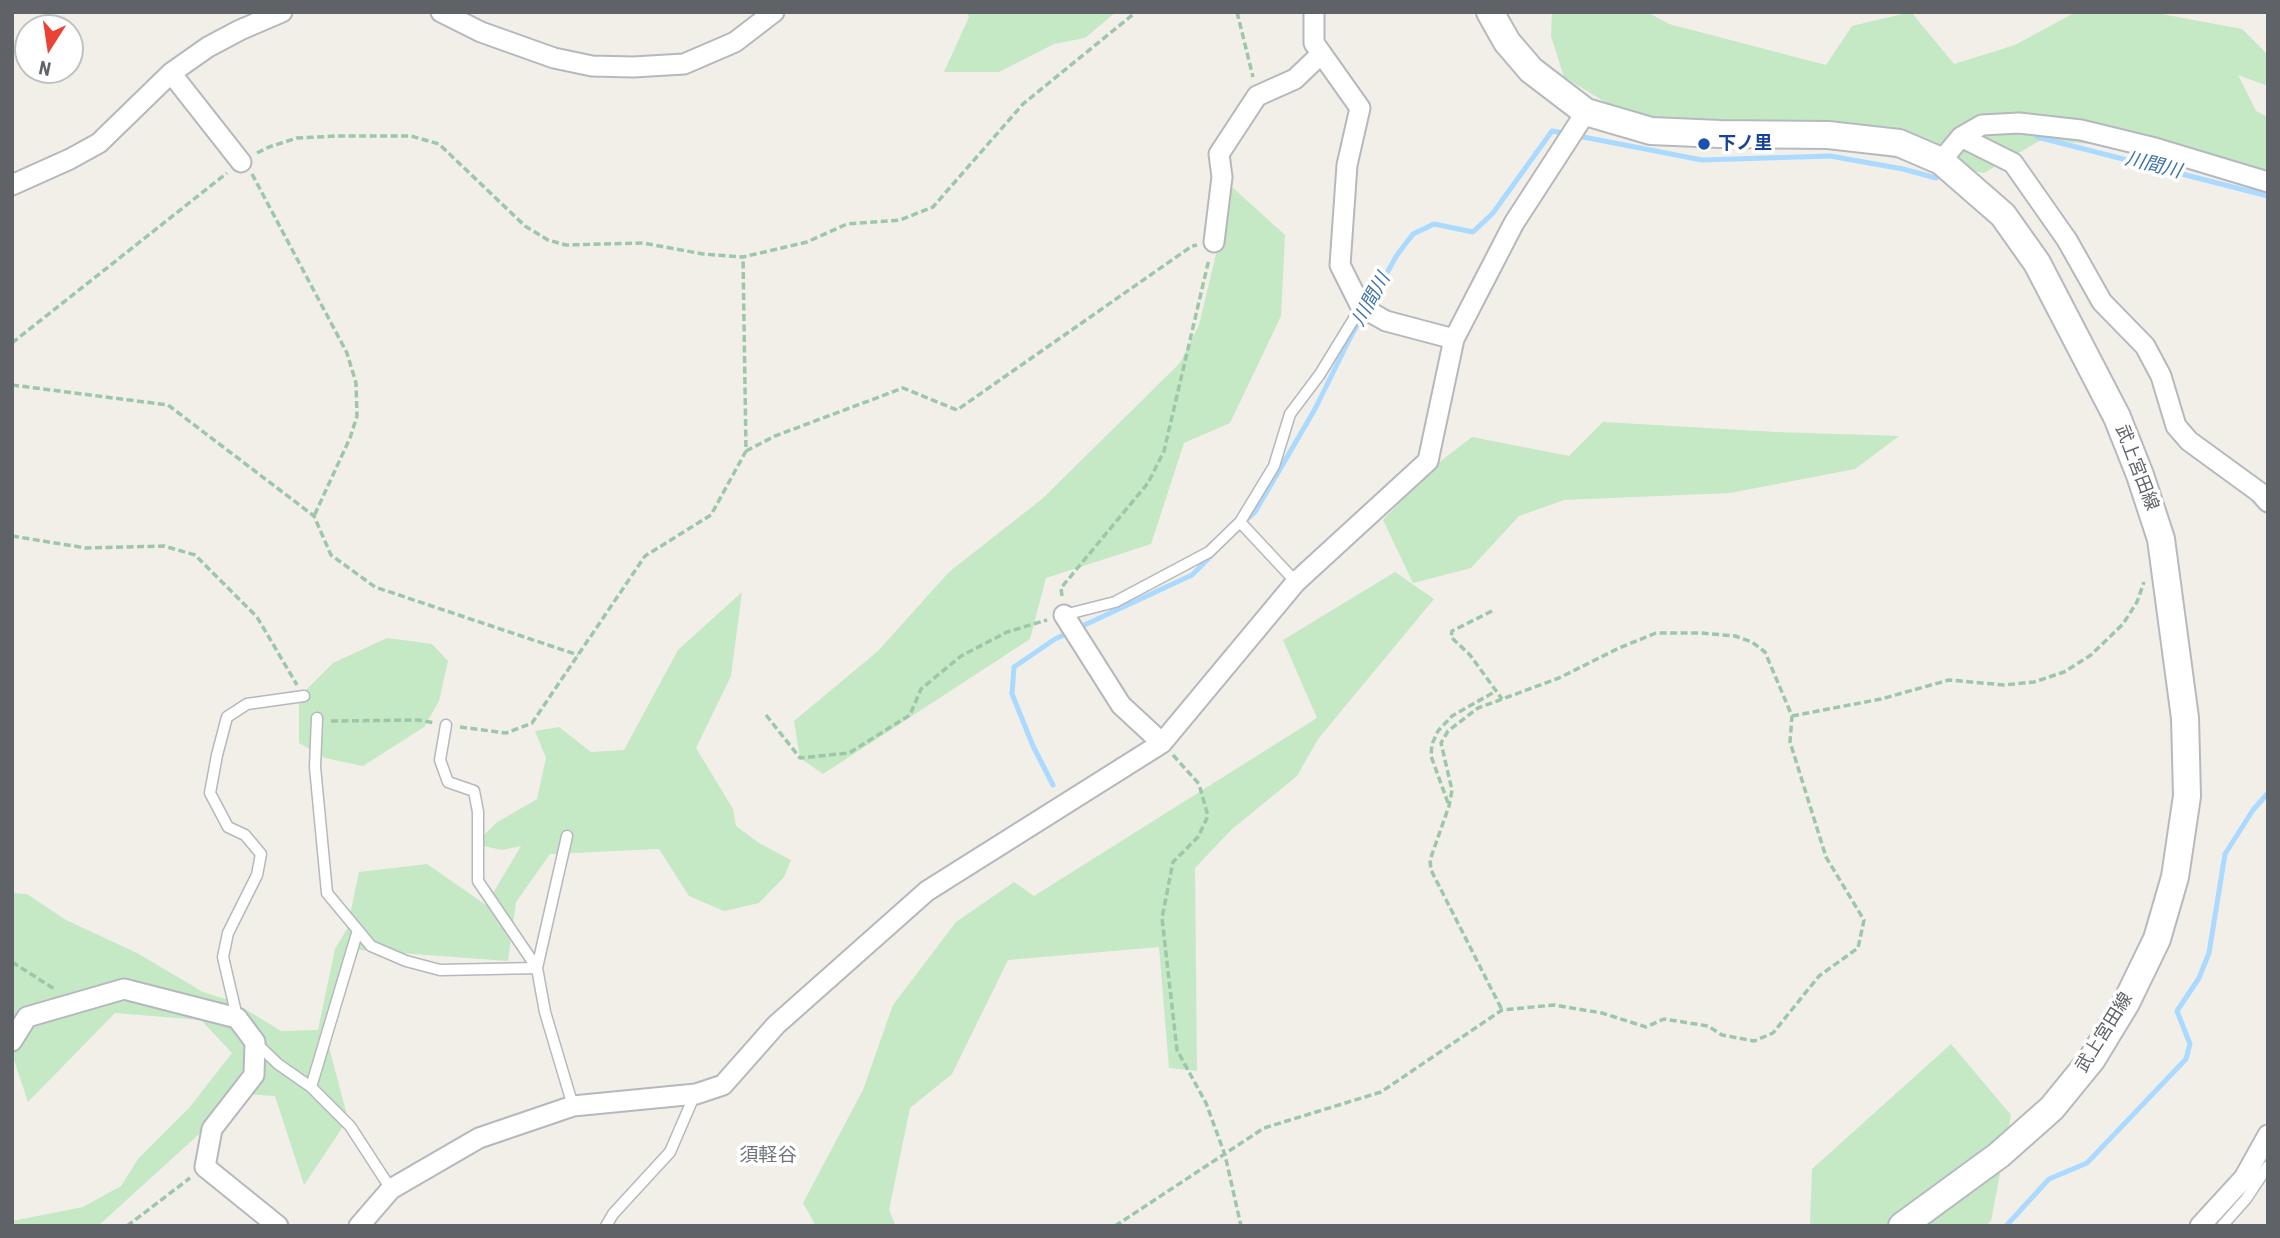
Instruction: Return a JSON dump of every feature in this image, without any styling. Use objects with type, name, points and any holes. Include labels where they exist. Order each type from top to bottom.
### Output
[{"type":"main road","name":"武上宮田線","points":[[1490,12],[1507,42],[1531,70],[1586,112],[1651,131],[1828,135],[1899,144],[1941,161],[2003,215],[2037,263],[2116,417],[2140,475],[2161,539],[2185,718],[2187,796],[2175,877],[2157,939],[2126,1003],[2091,1059],[2052,1108],[1999,1155],[1902,1226]]},
{"type":"street","points":[[12,185],[99,143],[171,73],[208,47],[282,12]]},
{"type":"street","points":[[441,12],[481,32],[554,58],[592,66],[633,67],[684,64],[735,42],[774,12]]},
{"type":"street","points":[[1314,12],[1314,43],[1360,108],[1347,165],[1340,265],[1361,307],[1386,321],[1454,340]]},
{"type":"street","points":[[1214,242],[1222,177],[1219,154],[1257,96],[1295,79],[1321,55]]},
{"type":"street","points":[[171,73],[241,162]]},
{"type":"street","points":[[359,1226],[391,1189],[480,1138],[573,1106],[695,1094],[723,1086],[776,1025],[927,891],[1162,743],[1296,582],[1428,461],[1454,340],[1514,223],[1586,112]]},
{"type":"street","points":[[1941,161],[1961,137],[1982,125],[2020,124],[2081,130],[2155,148],[2268,182]]},
{"type":"street","points":[[1961,137],[2013,163],[2067,240],[2102,302],[2145,346],[2161,376],[2176,426],[2189,441],[2259,492],[2268,502]]},
{"type":"street","points":[[1064,615],[1121,705],[1162,743]]},
{"type":"street","points":[[12,1041],[27,1017],[124,989],[237,1018],[255,1042],[254,1075],[212,1129],[205,1167],[278,1226]]},
{"type":"street","points":[[2200,1226],[2244,1178],[2268,1135]]},
{"type":"lane","points":[[1064,615],[1115,602],[1209,551],[1240,522],[1274,466],[1290,414],[1320,374],[1361,307]]},
{"type":"lane","points":[[1240,522],[1296,582]]},
{"type":"lane","points":[[237,1018],[223,957],[228,933],[257,875],[261,854],[245,835],[228,827],[210,793],[217,755],[227,717],[247,704],[304,696]]},
{"type":"lane","points":[[317,718],[316,767],[327,892],[370,946],[406,961],[440,970],[537,968]]},
{"type":"lane","points":[[446,724],[440,760],[448,782],[474,791],[478,811],[478,881],[537,968]]},
{"type":"lane","points":[[567,836],[537,968],[545,1012],[573,1106]]},
{"type":"lane","points":[[311,1087],[358,930]]},
{"type":"lane","points":[[255,1042],[311,1087],[350,1126],[391,1189]]},
{"type":"lane","points":[[606,1226],[613,1214],[670,1152],[695,1094]]},
{"type":"lane","points":[[2222,1226],[2246,1199],[2268,1166]]},
{"type":"path","points":[[12,342],[241,162],[269,147],[297,138],[411,136],[439,144],[525,226],[548,240],[566,245],[643,243],[704,254],[743,257],[807,242],[847,224],[900,220],[933,207],[1023,104],[1136,12]]},
{"type":"path","points":[[1237,12],[1257,96]]},
{"type":"path","points":[[241,162],[253,176],[347,353],[356,383],[357,416],[354,427],[314,516]]},
{"type":"path","points":[[746,451],[775,436],[903,388],[957,410],[1192,246],[1214,242],[1164,451],[1148,483],[1061,588],[1064,615],[1007,632],[961,656],[921,688],[910,715],[849,753],[800,758],[765,715]]},
{"type":"path","points":[[317,718],[338,722],[418,720],[506,733],[532,723],[645,556],[711,514],[746,451],[743,257]]},
{"type":"path","points":[[12,385],[167,405],[314,516],[331,555],[374,587],[578,655]]},
{"type":"path","points":[[12,536],[86,548],[164,546],[195,555],[257,617],[304,696]]},
{"type":"path","points":[[1792,716],[1881,699],[1949,680],[2004,685],[2034,682],[2064,672],[2091,655],[2123,624],[2137,602],[2144,585],[2144,574]]},
{"type":"path","points":[[1492,611],[1452,631],[1451,638],[1470,655],[1502,699]]},
{"type":"path","points":[[1115,1226],[1264,1128],[1381,1092],[1502,1010],[1554,1004],[1602,1013],[1646,1027],[1664,1020],[1708,1026],[1722,1035],[1754,1041],[1773,1033],[1819,976],[1858,948],[1864,920],[1826,857],[1790,742],[1792,716],[1765,652],[1752,642],[1735,636],[1656,633],[1559,678],[1478,708],[1448,731],[1441,743],[1452,790],[1430,860],[1431,870],[1502,1010]]},
{"type":"path","points":[[1449,806],[1431,756],[1432,744],[1438,731],[1452,716],[1496,691]]},
{"type":"path","points":[[1162,743],[1199,784],[1208,817],[1198,837],[1173,862],[1162,918],[1177,1050],[1206,1102],[1225,1155],[1241,1226]]},
{"type":"path","points":[[12,962],[75,1003]]},
{"type":"path","points":[[127,1226],[205,1167]]},
{"type":"green space","points":[[967,12],[1116,12],[1085,38],[1054,44],[999,72],[944,72],[969,17]]},
{"type":"green space","points":[[1647,12],[1669,24],[1826,65],[1852,26],[1911,12],[1954,64],[2015,45],[2076,12],[2151,12],[2242,29],[2268,55],[2268,86],[2238,75],[2256,111],[2268,117],[2268,198],[2170,150],[2041,140],[1984,173],[1625,114],[1564,77],[1551,36],[1552,13]]},
{"type":"green space","points":[[1232,187],[1285,235],[1281,316],[1230,423],[1184,443],[1151,544],[1046,578],[1030,639],[823,774],[800,758],[794,721],[878,651],[949,572],[1042,499],[1180,363],[1199,325]]},
{"type":"green space","points":[[1603,422],[1899,436],[1855,469],[1730,493],[1564,500],[1519,516],[1471,568],[1413,583],[1383,520],[1437,464],[1472,437],[1569,456]]},
{"type":"green space","points":[[1395,572],[1434,599],[1318,739],[1297,776],[1231,830],[1195,868],[1197,1071],[1169,1068],[1159,947],[1008,960],[952,1074],[910,1108],[889,1210],[896,1226],[816,1226],[803,1203],[863,1090],[893,1005],[956,922],[1014,882],[1034,896],[1317,718],[1283,640]]},
{"type":"green space","points":[[742,592],[731,676],[696,748],[733,809],[736,826],[759,843],[791,860],[784,877],[759,903],[724,911],[689,896],[659,849],[550,854],[516,902],[508,961],[359,950],[326,1036],[348,1119],[304,1185],[275,1096],[243,1094],[98,1226],[12,1226],[12,1221],[83,1207],[121,1186],[138,1159],[189,1108],[232,1053],[201,1020],[115,1013],[28,1102],[12,1054],[12,893],[27,894],[66,920],[137,953],[203,992],[232,1001],[281,1031],[318,1030],[335,949],[347,929],[359,872],[427,864],[486,905],[521,846],[502,850],[479,845],[484,835],[496,823],[537,799],[546,758],[535,731],[559,727],[591,752],[624,750],[678,650]]},
{"type":"green space","points":[[387,638],[432,644],[448,661],[439,701],[424,727],[363,766],[325,758],[299,743],[299,697],[333,663]]},
{"type":"green space","points":[[1951,1044],[2011,1115],[1991,1221],[1985,1226],[1810,1226],[1812,1169]]},
{"type":"waterway","name":"川間川","points":[[1244,522],[1255,512],[1315,409],[1350,338],[1397,255],[1413,234],[1434,224],[1473,232],[1493,213],[1552,131],[1568,134]]},
{"type":"waterway","name":"川間川","points":[[1578,136],[1702,160],[1830,156],[1903,169],[1936,178]]},
{"type":"waterway","name":"川間川","points":[[2037,137],[2268,196]]},
{"type":"waterway","name":"川間川","points":[[1078,628],[1192,575],[1213,554]]},
{"type":"waterway","name":"川間川","points":[[1053,785],[1033,746],[1012,694],[1014,667],[1070,632]]},
{"type":"waterway","points":[[2006,1226],[2049,1179],[2087,1163],[2186,1059],[2190,1044],[2177,1011],[2199,978],[2209,953],[2225,854],[2253,810],[2268,793]]},
{"type":"place","name":"下ノ里","points":[[1704,144]]},
{"type":"district","name":"須軽谷","points":[[768,1156]]}]
